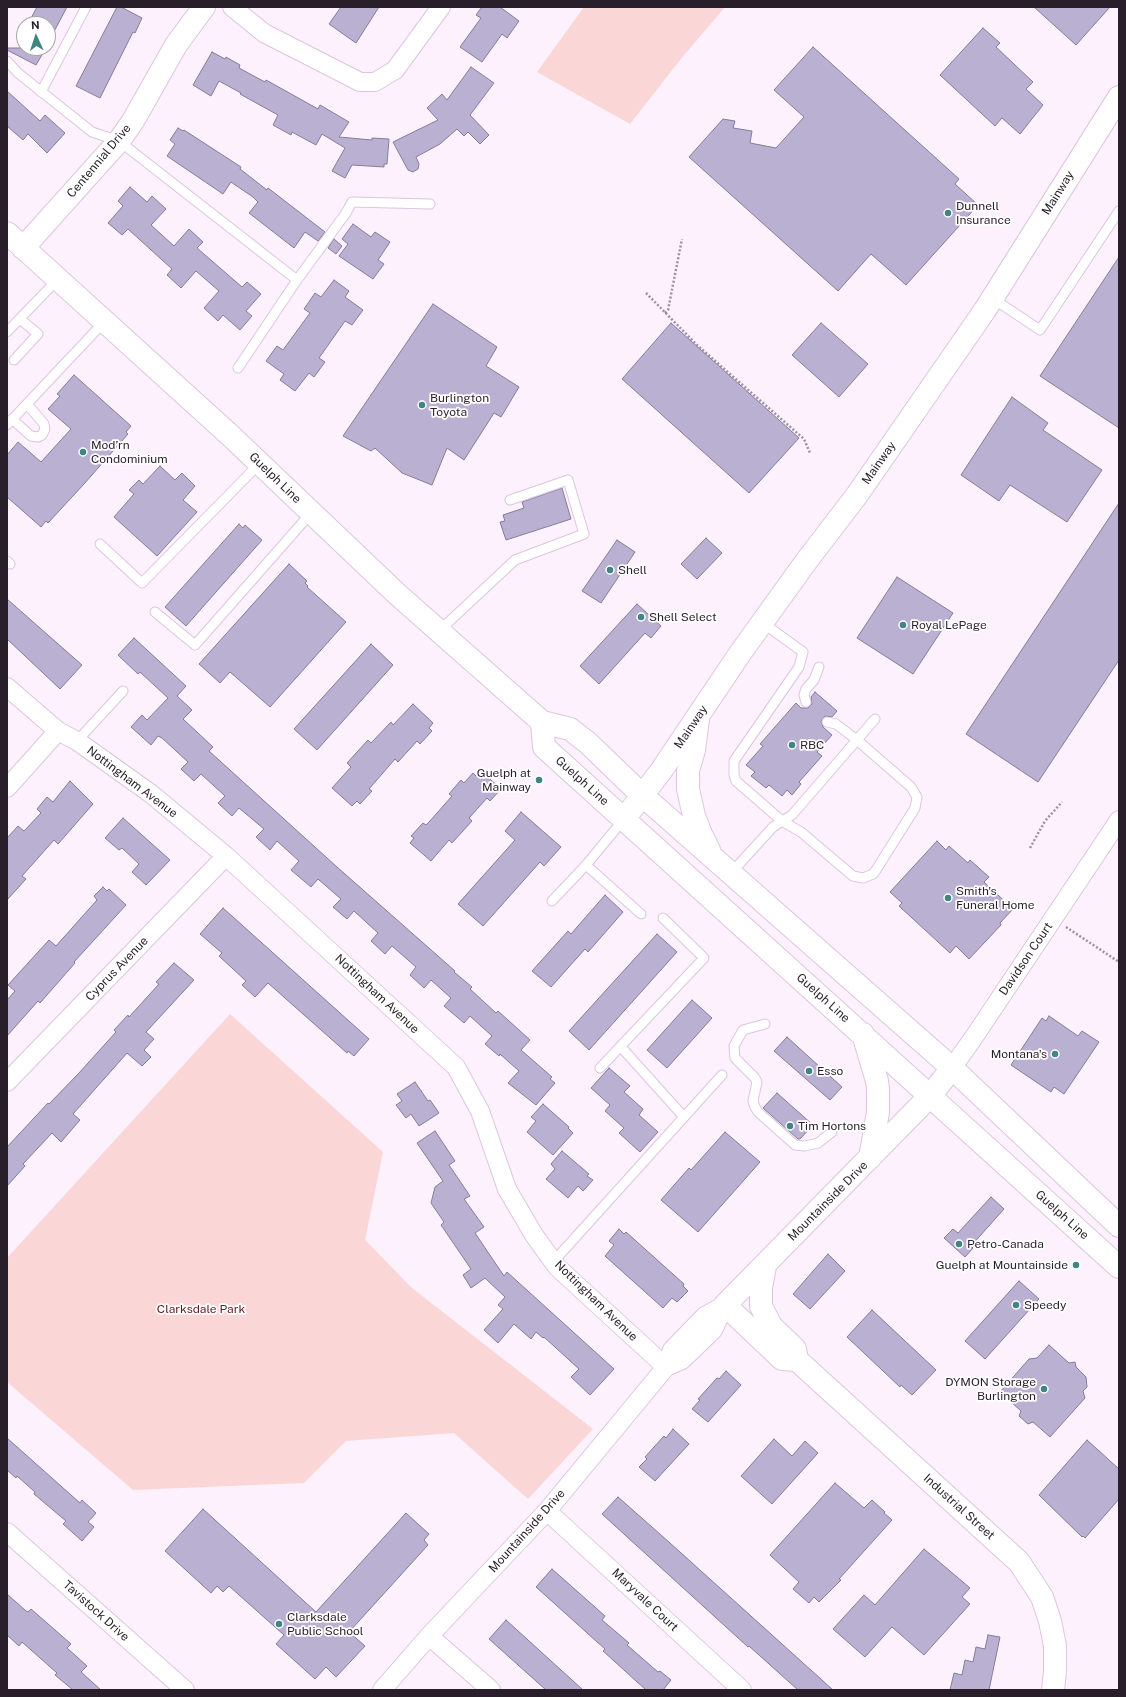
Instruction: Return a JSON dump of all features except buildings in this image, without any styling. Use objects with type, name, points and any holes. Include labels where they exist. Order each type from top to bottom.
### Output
[{"type":"main road","name":"Centennial Drive","points":[[23,248],[119,141],[133,121],[176,45],[204,7]]},
{"type":"main road","name":"Mainway","points":[[624,819],[667,763],[805,562],[857,495],[992,298],[1119,97]]},
{"type":"main road","name":"Guelph Line","points":[[7,233],[260,463],[390,588],[542,722],[570,729],[588,743],[643,796],[952,1068],[1119,1226]]},
{"type":"main road","points":[[698,716],[694,750],[688,775],[690,801],[700,834],[709,849],[728,870]]},
{"type":"main road","name":"Guelph Line","points":[[542,722],[544,747],[1119,1267]]},
{"type":"main road","points":[[863,1034],[878,1089],[878,1112],[870,1158]]},
{"type":"main road","name":"Davidson Court","points":[[930,1096],[952,1068]]},
{"type":"main road","name":"Mountainside Drive","points":[[725,1305],[930,1096]]},
{"type":"main road","name":"Industrial Street","points":[[764,1266],[761,1288],[761,1306],[770,1326],[795,1349],[797,1360],[1019,1562],[1042,1597],[1050,1621],[1055,1646],[1053,1690]]},
{"type":"main road","name":"Industrial Street","points":[[725,1305],[782,1359],[797,1360]]},
{"type":"street","points":[[232,7],[264,33],[360,82],[375,82],[395,70],[441,7]]},
{"type":"street","name":"Nottingham Avenue","points":[[7,687],[58,730],[77,741],[150,792],[226,856],[456,1067],[480,1111],[507,1189],[534,1235],[557,1266],[666,1368]]},
{"type":"street","points":[[7,788],[58,730]]},
{"type":"street","name":"Davidson Court","points":[[952,1068],[1119,820]]},
{"type":"street","name":"Cyprus Avenue","points":[[7,1082],[226,856]]},
{"type":"street","name":"Mountainside Drive","points":[[382,1690],[429,1636],[547,1511],[666,1368],[672,1350],[705,1316],[725,1305]]},
{"type":"street","name":"Maryvale Court","points":[[547,1511],[742,1690]]},
{"type":"street","name":"Tavistock Drive","points":[[7,1532],[185,1690]]},
{"type":"street","points":[[429,1636],[491,1690]]},
{"type":"lane","points":[[41,92],[86,7]]},
{"type":"lane","points":[[7,61],[18,73],[92,132],[119,141],[297,280]]},
{"type":"lane","points":[[238,368],[297,280],[346,213],[352,202],[430,204]]},
{"type":"lane","points":[[992,298],[1040,330],[1119,211]]},
{"type":"lane","points":[[7,332],[58,279]]},
{"type":"lane","points":[[14,360],[38,334],[20,319]]},
{"type":"lane","points":[[27,404],[44,424],[45,429],[42,435],[38,437],[31,436],[10,422],[104,322]]},
{"type":"lane","points":[[100,544],[142,582],[260,463]]},
{"type":"lane","points":[[439,631],[515,560],[584,534],[568,480],[510,500]]},
{"type":"lane","points":[[155,612],[195,646],[312,513]]},
{"type":"lane","points":[[763,623],[803,652],[799,667],[734,761],[733,768],[736,781],[782,821],[800,832],[853,876],[863,878],[873,874],[915,808],[916,797],[912,786],[857,740],[831,723],[835,714]]},
{"type":"lane","points":[[808,697],[806,689],[819,671],[819,667]]},
{"type":"lane","points":[[77,741],[123,691]]},
{"type":"lane","points":[[728,870],[773,827],[792,814],[875,719]]},
{"type":"lane","points":[[552,901],[586,865],[624,819]]},
{"type":"lane","points":[[586,865],[640,914]]},
{"type":"lane","points":[[600,1068],[704,958],[663,918]]},
{"type":"lane","points":[[766,1024],[744,1030],[734,1046],[736,1058],[757,1082],[753,1101],[758,1112],[795,1145],[805,1146],[818,1143],[832,1132]]},
{"type":"lane","points":[[621,1047],[684,1117]]},
{"type":"lane","points":[[554,1261],[722,1075]]},
{"type":"path","points":[[666,313],[668,310],[682,239]]},
{"type":"path","points":[[646,293],[697,345],[804,439],[810,453]]},
{"type":"path","points":[[1030,848],[1044,821],[1062,802]]},
{"type":"path","points":[[1053,919],[1119,962]]},
{"type":"green space","points":[[584,7],[725,7],[680,60],[630,124],[537,72]]},
{"type":"green space","name":"Clarksdale Park","points":[[230,1014],[383,1152],[365,1240],[412,1288],[593,1429],[528,1499],[454,1433],[346,1441],[304,1483],[133,1490],[7,1382],[7,1258]]},
{"type":"place","name":"Dunnell Insurance","points":[[948,213]]},
{"type":"place","name":"Burlington Toyota","points":[[422,405]]},
{"type":"place","name":"Mod’rn Condominium","points":[[83,452]]},
{"type":"place","name":"Shell","points":[[610,570]]},
{"type":"place","name":"Shell Select","points":[[641,617]]},
{"type":"place","name":"Royal LePage","points":[[903,625]]},
{"type":"place","name":"RBC","points":[[792,745]]},
{"type":"place","name":"Guelph at Mainway","points":[[539,780]]},
{"type":"place","name":"Smith's Funeral Home","points":[[948,898]]},
{"type":"place","name":"Montana's","points":[[1055,1054]]},
{"type":"place","name":"Esso","points":[[809,1071]]},
{"type":"place","name":"Tim Hortons","points":[[790,1126]]},
{"type":"place","name":"Petro-Canada","points":[[959,1244]]},
{"type":"place","name":"Guelph at Mountainside","points":[[1076,1265]]},
{"type":"place","name":"Speedy","points":[[1016,1305]]},
{"type":"place","name":"DYMON Storage Burlington","points":[[1044,1389]]},
{"type":"place","name":"Clarksdale Public School","points":[[279,1624]]}]
